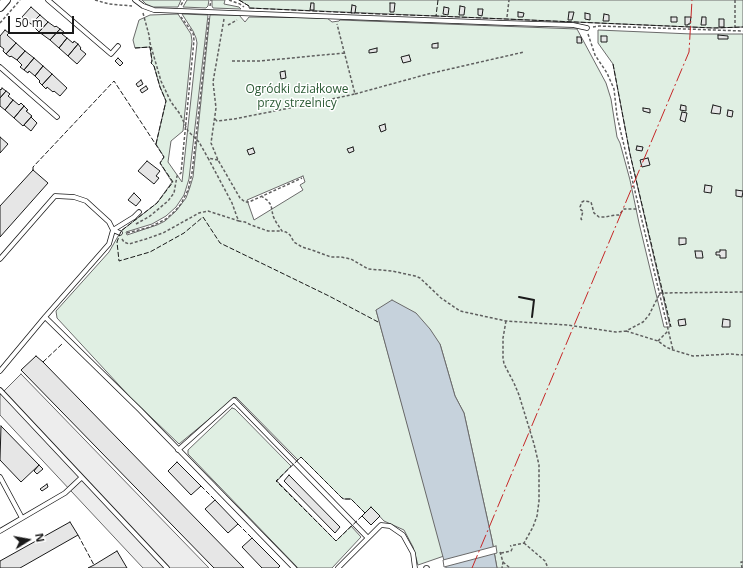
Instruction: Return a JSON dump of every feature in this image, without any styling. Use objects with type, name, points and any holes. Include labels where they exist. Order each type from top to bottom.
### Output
[{"type":"street","points":[[0,7],[6,0]]},
{"type":"lane","points":[[48,0],[111,54],[118,46]]},
{"type":"lane","points":[[135,0],[143,6],[154,10],[573,26],[587,28]]},
{"type":"lane","points":[[0,67],[57,117]]},
{"type":"lane","points":[[0,259],[55,196],[74,197],[86,201],[109,222],[113,230],[122,235]]},
{"type":"lane","points":[[0,371],[108,244],[113,230],[134,218],[139,212]]},
{"type":"lane","points":[[46,317],[294,568]]},
{"type":"lane","points":[[0,390],[167,568]]},
{"type":"lane","points":[[178,450],[234,400],[368,538]]},
{"type":"lane","points":[[0,477],[22,518]]},
{"type":"lane","points":[[0,531],[65,493],[81,478]]},
{"type":"lane","points":[[338,568],[381,525],[390,526],[403,535],[413,553],[415,568]]},
{"type":"path","points":[[0,23],[20,0]]},
{"type":"path","points":[[95,0],[109,4],[143,6],[150,44],[161,81],[170,102],[180,114],[191,134],[208,158],[232,202],[236,217],[239,221]]},
{"type":"path","points":[[133,225],[150,216],[168,201],[174,193],[177,176],[180,173],[194,40],[193,33],[181,18],[180,7],[184,0]]},
{"type":"path","points":[[230,0],[244,7],[245,13]]},
{"type":"path","points":[[507,19],[509,0]]},
{"type":"path","points":[[735,0],[735,31]]},
{"type":"path","points":[[209,11],[196,139],[191,179],[186,196],[175,211],[159,223],[122,235],[122,241],[129,244],[146,240],[163,233],[199,213],[208,212],[245,222],[268,231],[286,232],[298,245],[331,257],[347,258],[368,269],[392,271],[415,276],[420,278],[441,298],[460,311],[506,321],[567,325],[616,332],[626,331],[643,322],[649,315],[660,293]]},
{"type":"path","points":[[234,21],[224,19],[212,82],[216,108],[211,143],[218,160],[240,198],[245,202],[249,202],[302,178]]},
{"type":"path","points":[[336,22],[355,94]]},
{"type":"path","points":[[674,350],[668,331],[617,116],[614,89],[607,73],[595,55],[588,37],[587,28],[599,26],[743,31]]},
{"type":"path","points":[[215,119],[217,121],[234,119],[295,108],[524,52]]},
{"type":"path","points":[[232,60],[260,61],[344,53]]},
{"type":"path","points":[[208,158],[218,160]]},
{"type":"path","points":[[262,196],[271,205],[273,216],[282,231]]},
{"type":"path","points":[[582,220],[584,211],[581,210],[580,207],[584,201],[591,202],[594,213],[599,217],[604,218],[619,215],[624,209],[639,209]]},
{"type":"path","points":[[660,293],[743,292]]},
{"type":"path","points":[[502,568],[503,562],[500,553],[511,550],[511,546],[524,543],[533,527],[540,501],[539,465],[534,444],[519,395],[504,364],[503,338],[506,321]]},
{"type":"path","points":[[626,331],[658,341],[666,347],[693,356],[731,354],[743,355]]},
{"type":"path","points":[[658,341],[668,331]]},
{"type":"path","points":[[524,543],[545,561],[548,568]]},
{"type":"path","points":[[503,562],[510,568]]},
{"type":"path","points":[[742,568],[741,562],[743,562]]},
{"type":"green space","points":[[142,0],[181,0],[178,7],[153,7],[146,4]]},
{"type":"green space","points":[[187,0],[209,0],[206,8],[183,7]]},
{"type":"green space","points":[[212,0],[225,0],[224,4],[239,7],[241,9],[213,8]]},
{"type":"green space","points":[[239,0],[743,0],[743,27],[714,28],[249,8],[249,6]]},
{"type":"green space","name":"Ogródki działkowe przy strzelnicy","points":[[178,14],[191,34],[192,41],[183,131],[171,141],[168,162],[182,182],[197,43],[193,31],[182,14],[208,15],[189,179],[184,195],[176,207],[166,216],[152,224],[126,232],[127,235],[165,221],[176,211],[186,198],[193,177],[210,15],[239,15],[245,22],[249,17],[327,18],[332,22],[340,20],[577,29],[606,83],[611,99],[617,137],[630,180],[664,327],[670,327],[630,154],[613,64],[598,43],[598,30],[692,34],[743,34],[743,568],[497,568],[464,413],[455,396],[440,344],[376,310],[444,556],[418,565],[413,547],[404,530],[384,521],[371,507],[365,513],[351,499],[342,498],[301,457],[298,460],[236,397],[179,444],[130,397],[57,318],[56,311],[109,252],[121,231],[157,203],[172,182],[160,163],[164,157],[156,144],[166,101],[154,66],[151,63],[150,47],[135,48],[133,40],[139,20],[150,15]],"holes":[[[303,176],[305,182],[300,185],[303,190],[254,220],[247,200]]]},
{"type":"green space","points":[[232,408],[235,409],[291,466],[277,481],[336,541],[351,526],[361,537],[332,568],[298,568],[188,454],[188,450]]},
{"type":"shaded area","points":[[392,300],[416,313],[430,329],[440,344],[455,396],[464,413],[497,568],[446,568],[376,310]]},
{"type":"shaded area","points":[[21,374],[209,568],[143,568],[0,415],[0,395]]},
{"type":"pier","points":[[496,546],[497,553],[444,567],[443,560]]},
{"type":"building","points":[[311,3],[314,3],[314,10],[310,10]]},
{"type":"building","points":[[390,3],[395,3],[394,12],[390,12]]},
{"type":"building","points":[[352,5],[356,6],[355,13],[351,13]]},
{"type":"building","points":[[460,6],[465,7],[464,15],[459,15]]},
{"type":"building","points":[[31,7],[40,15],[31,24],[22,17]]},
{"type":"building","points":[[444,7],[449,8],[448,15],[443,14]]},
{"type":"building","points":[[478,9],[483,9],[482,16],[478,15]]},
{"type":"building","points":[[518,12],[524,13],[523,17],[518,17]]},
{"type":"building","points":[[569,12],[574,12],[572,20],[568,20]]},
{"type":"building","points":[[585,13],[590,14],[590,20],[585,19]]},
{"type":"building","points":[[604,14],[609,15],[609,21],[603,21]]},
{"type":"building","points":[[40,15],[48,22],[39,32],[31,24]]},
{"type":"building","points":[[671,17],[677,17],[677,22],[671,22]]},
{"type":"building","points":[[685,17],[691,17],[690,24],[685,25]]},
{"type":"building","points":[[702,17],[706,17],[706,25],[701,25]]},
{"type":"building","points":[[719,19],[724,19],[724,27],[719,27]]},
{"type":"building","points":[[48,22],[60,29],[50,40],[39,32]]},
{"type":"building","points":[[60,29],[64,32],[62,34],[67,38],[59,48],[50,40]]},
{"type":"building","points":[[5,30],[9,33],[7,35],[16,43],[6,54],[3,51],[4,49],[0,46],[0,36]]},
{"type":"building","points":[[718,35],[728,36],[728,39],[718,39]]},
{"type":"building","points":[[601,36],[607,36],[607,42],[601,42]]},
{"type":"building","points":[[577,37],[581,37],[582,43],[577,43]]},
{"type":"building","points":[[67,38],[73,43],[74,41],[78,44],[68,56],[59,48]]},
{"type":"building","points":[[16,43],[25,51],[17,60],[6,54]]},
{"type":"building","points":[[438,43],[438,48],[432,48],[432,44]]},
{"type":"building","points":[[78,44],[81,48],[80,49],[86,54],[77,64],[68,56]]},
{"type":"building","points":[[377,48],[377,52],[369,53],[369,50]]},
{"type":"building","points":[[25,51],[34,58],[24,70],[20,67],[22,65],[17,60]]},
{"type":"building","points":[[409,55],[411,61],[403,63],[401,57]]},
{"type":"building","points":[[34,58],[43,66],[35,76],[29,71],[28,73],[24,70]]},
{"type":"building","points":[[118,58],[123,63],[120,66],[115,61]]},
{"type":"building","points":[[43,66],[52,74],[42,85],[35,76]]},
{"type":"building","points":[[285,71],[286,78],[281,79],[280,72]]},
{"type":"building","points":[[52,74],[67,88],[60,96],[47,87],[46,89],[42,85]]},
{"type":"building","points":[[141,80],[143,84],[138,87],[136,84]]},
{"type":"building","points":[[146,86],[148,89],[142,93],[140,90]]},
{"type":"building","points":[[2,88],[6,91],[0,98],[0,89],[1,90]]},
{"type":"building","points":[[6,91],[10,94],[8,96],[13,100],[5,110],[0,106],[0,98]]},
{"type":"building","points":[[13,100],[19,105],[21,103],[24,106],[14,118],[5,110]]},
{"type":"building","points":[[681,105],[686,106],[686,111],[680,110]]},
{"type":"building","points":[[713,105],[721,107],[720,114],[711,113]]},
{"type":"building","points":[[24,106],[28,110],[26,111],[32,116],[23,126],[14,118]]},
{"type":"building","points":[[643,108],[650,109],[650,113],[643,111]]},
{"type":"building","points":[[728,110],[733,111],[732,117],[727,116]]},
{"type":"building","points":[[682,112],[687,113],[685,122],[680,120]]},
{"type":"building","points":[[31,117],[37,123],[31,131],[24,125]]},
{"type":"building","points":[[385,124],[386,130],[381,132],[379,126]]},
{"type":"building","points":[[0,137],[8,144],[0,153]]},
{"type":"building","points":[[637,146],[643,147],[642,151],[636,150]]},
{"type":"building","points":[[353,147],[354,151],[349,153],[347,149]]},
{"type":"building","points":[[253,148],[255,153],[249,155],[247,150]]},
{"type":"building","points":[[648,158],[650,165],[642,167],[640,160]]},
{"type":"building","points":[[147,161],[160,171],[156,176],[159,178],[154,184],[138,171]]},
{"type":"building","points":[[33,170],[48,183],[0,237],[0,206]]},
{"type":"building","points":[[705,185],[712,186],[711,193],[704,192]]},
{"type":"building","points":[[736,190],[743,191],[742,197],[736,196]]},
{"type":"building","points":[[134,193],[141,200],[136,206],[128,200]]},
{"type":"building","points":[[679,238],[686,238],[686,244],[679,245]]},
{"type":"building","points":[[720,250],[726,250],[726,258],[720,258],[720,255],[716,255],[716,252],[720,252]]},
{"type":"building","points":[[695,251],[702,251],[703,258],[696,258]]},
{"type":"building","points":[[685,319],[686,325],[679,326],[678,320]]},
{"type":"building","points":[[723,319],[730,320],[730,327],[722,327]]},
{"type":"building","points":[[36,356],[244,568],[214,568],[21,370]]},
{"type":"building","points":[[1,426],[39,465],[21,482],[0,460]]},
{"type":"building","points":[[177,462],[201,486],[191,495],[168,471]]},
{"type":"building","points":[[39,465],[43,469],[37,474],[34,471]]},
{"type":"building","points":[[289,475],[340,527],[335,533],[284,481]]},
{"type":"building","points":[[47,484],[48,487],[42,491],[40,489]]},
{"type":"building","points":[[215,500],[238,524],[228,533],[205,509]]},
{"type":"building","points":[[371,507],[380,516],[371,525],[362,516]]},
{"type":"building","points":[[70,522],[78,535],[20,568],[0,568],[0,561]]},
{"type":"building","points":[[252,538],[280,566],[278,568],[262,568],[242,547]]},
{"type":"building","points":[[117,551],[127,568],[88,568],[94,565]]},
{"type":"fence","points":[[239,0],[249,6],[249,8],[436,16],[436,14]]},
{"type":"fence","points":[[438,0],[436,16],[714,28],[743,27]]},
{"type":"fence","points":[[135,48],[150,47],[151,63],[154,66],[166,101],[156,144]]},
{"type":"fence","points":[[613,64],[630,154],[671,327]]},
{"type":"fence","points":[[33,170],[33,167],[114,81],[164,157],[160,163],[173,182],[157,203],[121,231],[117,242],[119,261],[150,252],[184,233],[203,217],[220,243],[329,296],[380,323]]},
{"type":"fence","points":[[43,362],[62,344]]},
{"type":"fence","points":[[362,516],[336,541],[276,481],[301,457],[342,498],[351,499],[365,513]]},
{"type":"fence","points":[[201,486],[215,500]]},
{"type":"fence","points":[[238,524],[252,538]]},
{"type":"fence","points":[[78,535],[94,565]]},
{"type":"wall","points":[[519,297],[534,300],[532,317]]},
{"type":"power","points":[[472,568],[689,52],[692,0]]}]
